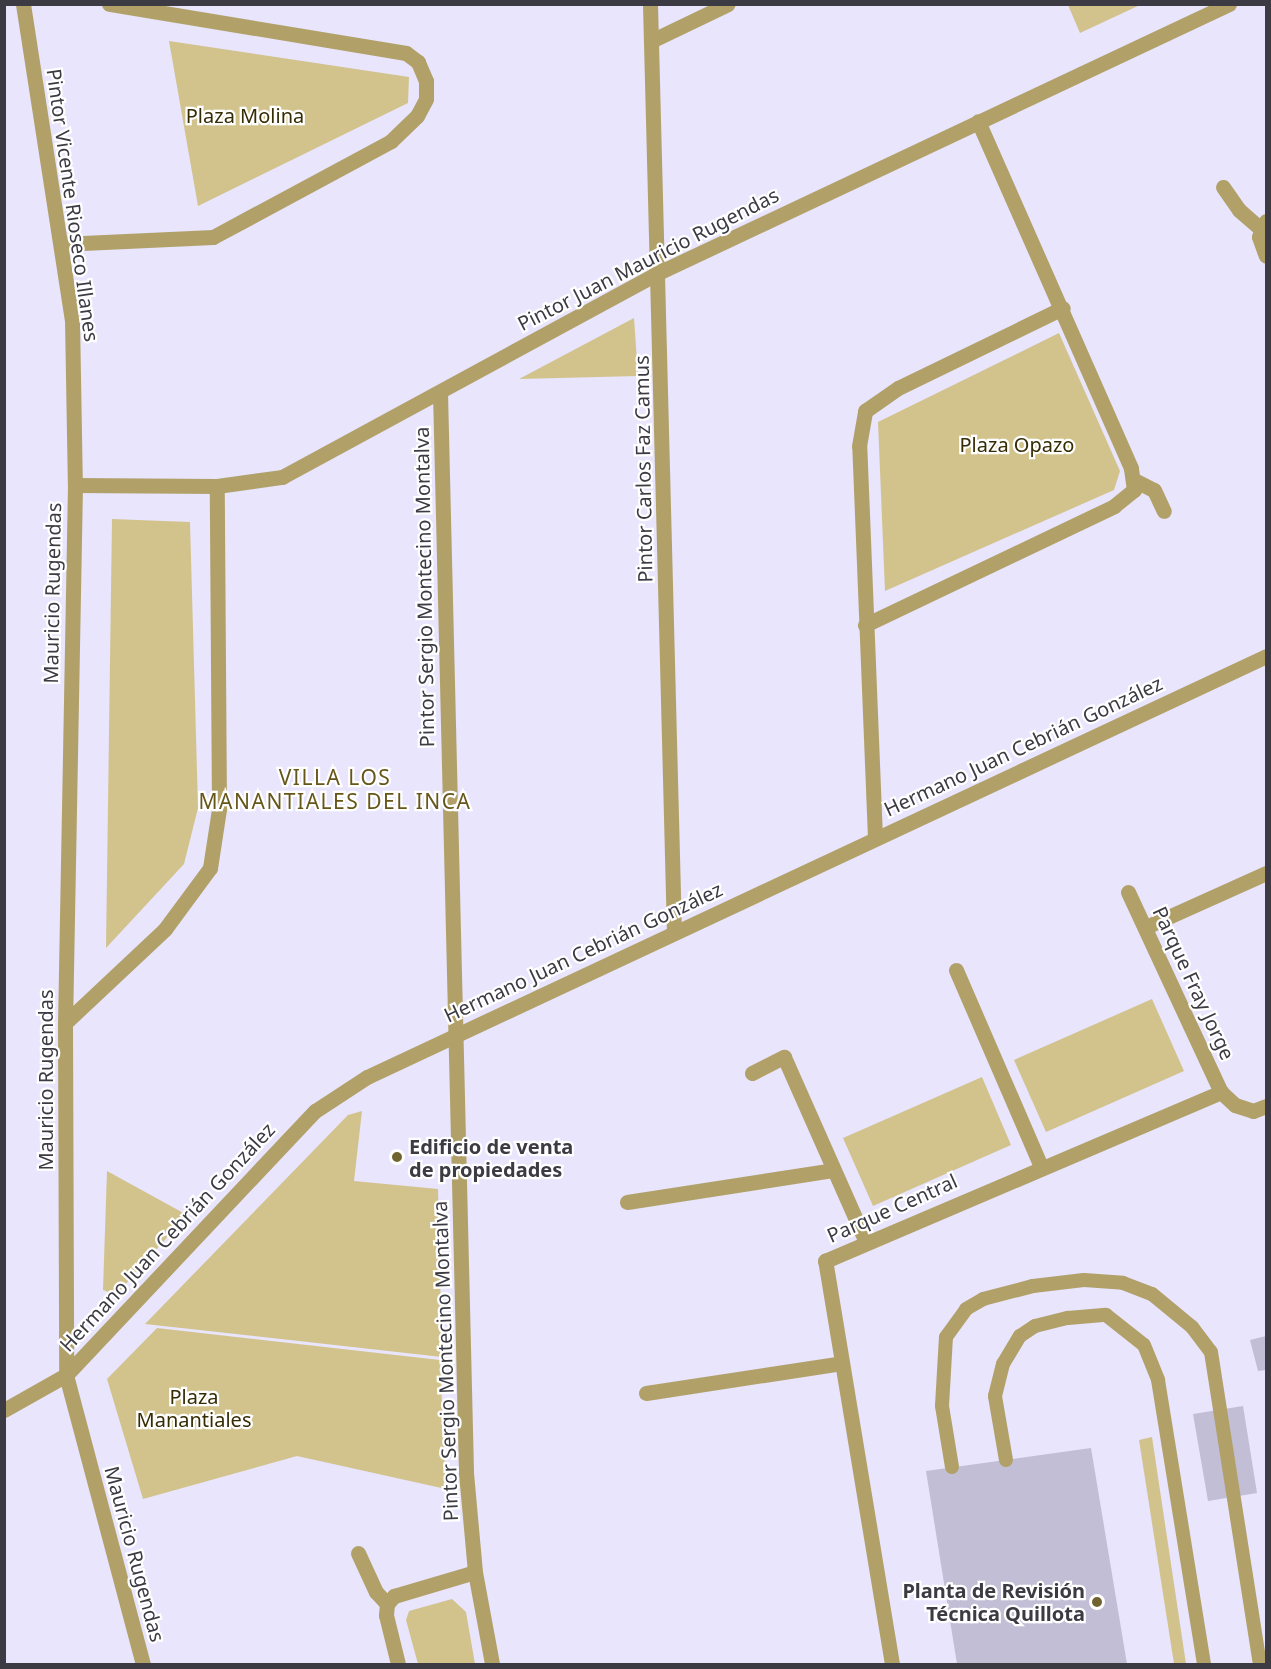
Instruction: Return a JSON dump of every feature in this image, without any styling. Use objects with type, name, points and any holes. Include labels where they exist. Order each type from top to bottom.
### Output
[{"type":"street","name":"Pintor Vicente Rioseco Illanes","points":[[23,4],[72,319],[75,485]]},
{"type":"street","points":[[61,244],[213,237],[391,141],[417,116],[426,99],[426,81],[418,62],[406,53],[109,4]]},
{"type":"street","name":"Pintor Carlos Faz Camus","points":[[650,4],[660,272],[674,932]]},
{"type":"street","points":[[651,41],[728,4]]},
{"type":"street","name":"Pintor Juan Mauricio Rugendas","points":[[75,485],[217,486],[282,477],[660,272],[1229,4]]},
{"type":"street","points":[[865,625],[1114,506],[1134,490],[1134,480],[1063,308],[978,121]]},
{"type":"street","points":[[1223,187],[1239,210],[1263,224],[1266,256]]},
{"type":"street","points":[[875,838],[859,446],[865,411],[898,388],[1063,308]]},
{"type":"street","name":"Pintor Sergio Montecino Montalva","points":[[440,392],[466,1473],[475,1572],[492,1665]]},
{"type":"street","points":[[1134,480],[1154,490],[1164,511]]},
{"type":"street","name":"Mauricio Rugendas","points":[[75,485],[65,1023],[66,1375],[143,1665]]},
{"type":"street","points":[[65,1023],[165,929],[210,868],[219,809],[217,486]]},
{"type":"street","name":"Hermano Juan Cebrián González","points":[[4,1410],[66,1375],[315,1111],[367,1077],[1266,656]]},
{"type":"street","points":[[1146,927],[1266,873]]},
{"type":"street","name":"Parque Fray Jorge","points":[[1128,892],[1221,1092]]},
{"type":"street","points":[[956,970],[1041,1166]]},
{"type":"street","points":[[752,1073],[784,1057],[866,1242]]},
{"type":"street","points":[[1221,1092],[1235,1105],[1253,1111],[1266,1106]]},
{"type":"street","name":"Parque Central","points":[[892,1665],[825,1261],[1041,1166],[1221,1092]]},
{"type":"street","points":[[627,1202],[834,1170]]},
{"type":"street","points":[[646,1393],[842,1363]]},
{"type":"street","points":[[358,1553],[372,1586],[387,1604],[388,1626],[398,1665]]},
{"type":"street","points":[[387,1604],[406,1590],[475,1572]]},
{"type":"lane","points":[[952,1467],[942,1406],[946,1337],[966,1309],[982,1299],[1033,1286],[1083,1280],[1123,1283],[1152,1294],[1192,1327],[1211,1352],[1260,1665]]},
{"type":"lane","points":[[1006,1460],[995,1396],[1003,1364],[1020,1336],[1035,1326],[1068,1318],[1106,1315],[1144,1345],[1160,1390],[1204,1665]]},
{"type":"green space","points":[[1068,5],[1140,5],[1080,33]]},
{"type":"green space","name":"Plaza Molina","points":[[169,41],[409,77],[408,103],[198,206]]},
{"type":"green space","points":[[634,318],[638,376],[519,379]]},
{"type":"green space","name":"Plaza Opazo","points":[[1059,333],[1120,471],[1114,490],[885,591],[878,422]]},
{"type":"green space","points":[[112,519],[190,522],[198,808],[184,864],[106,948]]},
{"type":"green space","points":[[1152,999],[1184,1071],[1046,1132],[1014,1060]]},
{"type":"green space","points":[[982,1077],[1011,1145],[873,1206],[843,1138]]},
{"type":"green space","points":[[362,1111],[354,1181],[438,1189],[442,1357],[145,1324],[348,1115]]},
{"type":"green space","points":[[107,1171],[187,1215],[116,1295],[103,1290]]},
{"type":"green space","name":"Plaza Manantiales","points":[[157,1328],[440,1360],[446,1489],[297,1456],[143,1499],[107,1379]]},
{"type":"green space","points":[[1152,1437],[1186,1664],[1174,1664],[1139,1440]]},
{"type":"green space","points":[[452,1599],[466,1612],[475,1664],[418,1664],[406,1620],[409,1611]]},
{"type":"building","points":[[1266,1336],[1266,1370],[1258,1371],[1250,1340]]},
{"type":"building","points":[[1243,1406],[1257,1493],[1208,1501],[1193,1414]]},
{"type":"building","points":[[1091,1448],[1127,1664],[957,1664],[926,1471]]},
{"type":"place","name":"Edificio de venta de propiedades","points":[[397,1157]]},
{"type":"place","name":"Planta de Revisión Técnica Quillota","points":[[1097,1602]]},
{"type":"district","name":"VILLA LOS MANANTIALES DEL INCA","points":[[335,789]]}]
